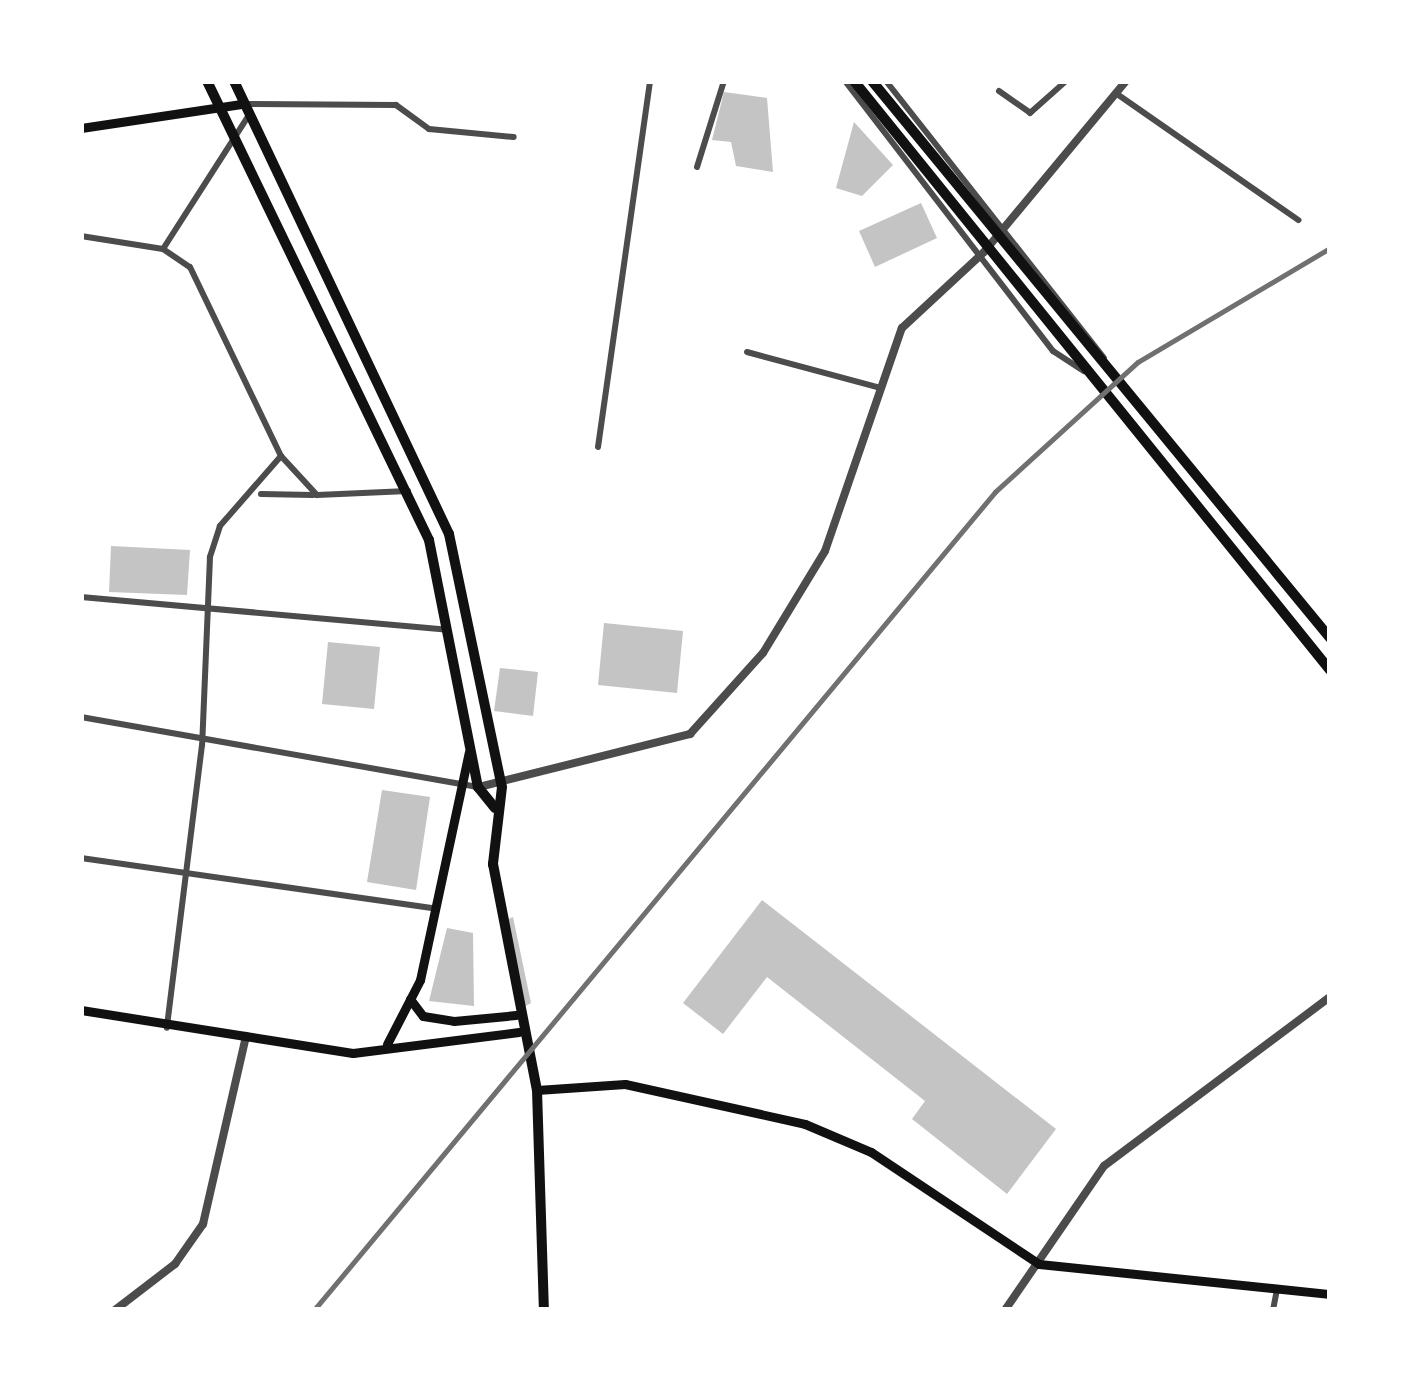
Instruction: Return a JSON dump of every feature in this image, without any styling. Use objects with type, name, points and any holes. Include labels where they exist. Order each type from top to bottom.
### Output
[{"type":"main road","points":[[207,81],[216,108],[409,490],[449,630],[478,787],[495,808]]},
{"type":"main road","points":[[234,81],[247,118],[449,534],[502,787],[495,808],[516,1015],[536,1090],[544,1310]]},
{"type":"main road","points":[[850,81],[873,103],[1132,432],[1330,670]]},
{"type":"main road","points":[[872,81],[885,87],[1330,638]]},
{"type":"main road","points":[[81,128],[241,104]]},
{"type":"main road","points":[[387,1044],[410,999],[456,787],[473,742]]},
{"type":"main road","points":[[410,999],[422,1016],[454,1022],[516,1015]]},
{"type":"main road","points":[[81,1010],[167,1028],[353,1054],[387,1044],[470,1047],[519,1032]]},
{"type":"main road","points":[[536,1090],[625,1084],[805,1124],[871,1152],[1039,1264],[1330,1294]]},
{"type":"street","points":[[598,447],[650,81]]},
{"type":"street","points":[[697,167],[724,81]]},
{"type":"street","points":[[850,81],[1053,351],[1084,371]]},
{"type":"street","points":[[999,92],[1030,113],[1066,81]]},
{"type":"street","points":[[81,717],[202,745],[456,787],[502,787],[690,734],[763,652],[825,551],[902,328],[980,256],[1124,82]]},
{"type":"street","points":[[885,87],[1004,228],[1104,362]]},
{"type":"street","points":[[1117,94],[1298,220]]},
{"type":"street","points":[[241,104],[396,105],[429,129],[514,136]]},
{"type":"street","points":[[163,249],[247,118]]},
{"type":"street","points":[[81,236],[163,249],[206,288],[281,456],[317,495]]},
{"type":"street","points":[[748,352],[880,388]]},
{"type":"street","points":[[167,1028],[202,745],[207,616],[220,526],[257,494],[281,456]]},
{"type":"street","points":[[257,494],[409,490]]},
{"type":"street","points":[[81,597],[207,616],[449,630]]},
{"type":"street","points":[[81,858],[433,908]]},
{"type":"street","points":[[1005,1310],[1104,1166],[1330,997]]},
{"type":"street","points":[[115,1310],[175,1264],[203,1224],[246,1036]]},
{"type":"street","points":[[1273,1310],[1277,1289]]},
{"type":"building","points":[[724,92],[767,98],[773,172],[736,166],[731,142],[712,140]]},
{"type":"building","points":[[854,122],[893,165],[862,196],[836,188]]},
{"type":"building","points":[[921,203],[937,238],[875,267],[859,231]]},
{"type":"building","points":[[111,546],[190,550],[187,595],[109,592]]},
{"type":"building","points":[[604,623],[683,631],[677,693],[598,685]]},
{"type":"building","points":[[328,642],[380,647],[374,709],[322,704]]},
{"type":"building","points":[[500,668],[538,672],[533,716],[494,711]]},
{"type":"building","points":[[382,790],[430,797],[416,890],[367,882]]},
{"type":"building","points":[[762,900],[1056,1129],[1007,1194],[912,1119],[925,1101],[767,977],[723,1034],[683,1003]]},
{"type":"building","points":[[513,917],[531,1003],[524,1007],[506,920]]},
{"type":"building","points":[[447,928],[473,933],[474,1006],[429,1001]]},
{"type":"railway","points":[[314,1310],[995,492],[1138,362],[1330,248]]}]
